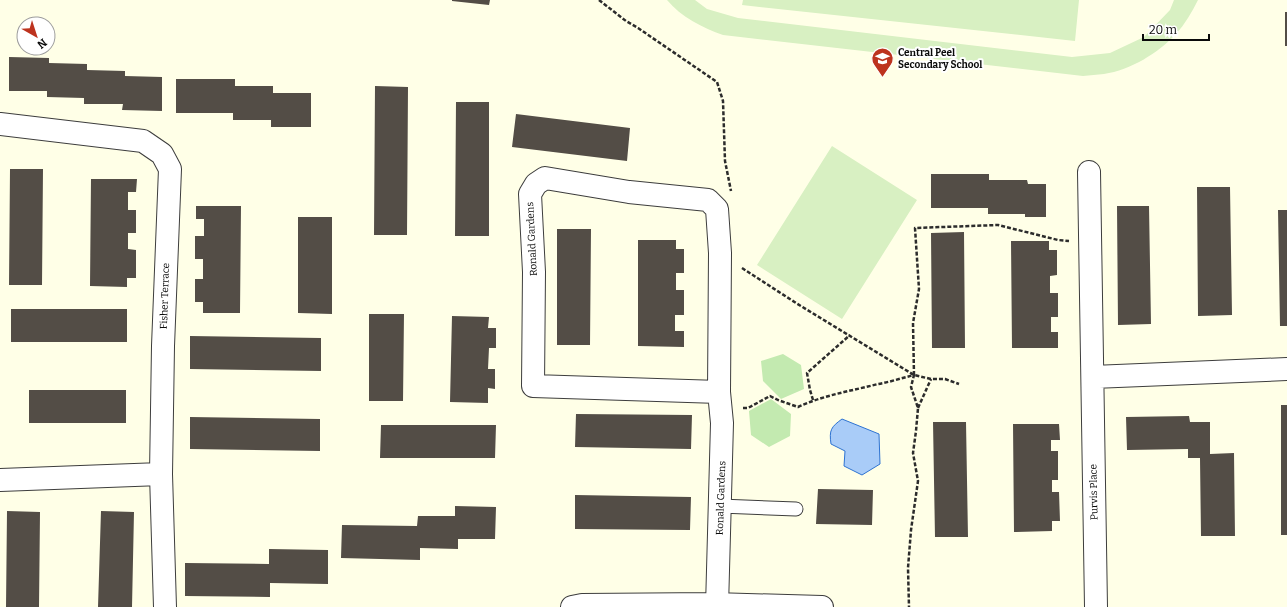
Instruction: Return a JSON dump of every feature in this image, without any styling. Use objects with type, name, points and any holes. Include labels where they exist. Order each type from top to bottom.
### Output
[{"type":"street","name":"Fisher Terrace","points":[[0,124],[143,141],[162,154],[170,169],[161,474],[164,607]]},
{"type":"street","name":"Purvis Place","points":[[1088,172],[1093,377],[1096,607]]},
{"type":"street","name":"Ronald Gardens","points":[[717,606],[720,506],[720,401],[720,253],[717,209],[708,200],[630,192],[545,178],[536,184],[530,194],[534,272],[533,386],[720,401]]},
{"type":"street","points":[[1093,377],[1287,369]]},
{"type":"street","points":[[0,480],[161,474]]},
{"type":"street","points":[[572,607],[582,605],[822,607]]},
{"type":"lane","points":[[720,506],[796,509]]},
{"type":"path","points":[[600,0],[626,21],[717,82],[723,102],[725,161],[733,204],[717,209]]},
{"type":"path","points":[[918,408],[911,387],[914,375],[913,323],[919,290],[915,228],[998,225],[1058,240],[1090,244]]},
{"type":"path","points":[[720,253],[914,375],[930,379],[945,378],[959,384]]},
{"type":"path","points":[[813,400],[807,373],[850,335]]},
{"type":"path","points":[[720,401],[748,408],[770,396],[798,407],[813,400],[849,390],[914,375]]},
{"type":"path","points":[[909,607],[908,568],[911,530],[918,482],[912,453],[918,408],[930,379]]},
{"type":"green space","points":[[667,0],[695,0],[707,9],[738,18],[1072,57],[1110,53],[1144,37],[1170,10],[1174,0],[1198,0],[1188,18],[1169,41],[1143,60],[1114,72],[1083,76],[723,35],[686,17]]},
{"type":"green space","points":[[743,0],[1079,0],[1075,41],[742,5]]},
{"type":"green space","points":[[832,146],[917,200],[842,319],[757,265]]},
{"type":"green space","points":[[783,354],[801,365],[804,389],[781,399],[763,381],[761,361]]},
{"type":"green space","points":[[771,399],[791,414],[790,436],[769,447],[751,435],[749,411]]},
{"type":"water","points":[[842,419],[879,434],[880,464],[862,475],[844,466],[845,451],[831,444],[830,435],[832,429],[835,424]]},
{"type":"building","points":[[452,0],[490,0],[489,5]]},
{"type":"building","points":[[1285,12],[1287,12],[1287,46],[1285,46]]},
{"type":"building","points":[[9,57],[49,58],[49,63],[87,64],[87,70],[125,71],[125,76],[162,77],[162,111],[122,110],[123,104],[84,104],[84,98],[47,97],[47,91],[9,91]]},
{"type":"building","points":[[176,79],[235,79],[235,86],[273,86],[273,93],[311,93],[311,127],[271,127],[271,120],[233,120],[233,113],[176,113]]},
{"type":"building","points":[[375,86],[408,87],[407,235],[374,235]]},
{"type":"building","points":[[456,102],[489,102],[489,236],[455,236]]},
{"type":"building","points":[[516,114],[630,128],[627,161],[512,147]]},
{"type":"building","points":[[10,169],[43,169],[42,285],[9,285]]},
{"type":"building","points":[[931,174],[989,174],[989,180],[1027,180],[1028,184],[1046,184],[1046,217],[1025,217],[1025,214],[988,214],[988,208],[931,208]]},
{"type":"building","points":[[91,179],[137,179],[136,192],[128,192],[128,210],[136,210],[136,233],[128,233],[128,249],[136,250],[136,278],[127,278],[127,287],[90,286]]},
{"type":"building","points":[[1197,187],[1230,187],[1232,315],[1198,316]]},
{"type":"building","points":[[196,206],[241,206],[240,313],[203,313],[203,302],[195,302],[195,279],[203,279],[203,259],[195,259],[195,236],[204,236],[204,219],[196,219]]},
{"type":"building","points":[[1117,206],[1149,206],[1151,324],[1118,325]]},
{"type":"building","points":[[1278,210],[1287,210],[1287,326],[1280,326]]},
{"type":"building","points":[[298,217],[332,217],[332,314],[298,313]]},
{"type":"building","points":[[557,229],[591,229],[590,345],[557,345]]},
{"type":"building","points":[[964,232],[965,348],[932,348],[931,233]]},
{"type":"building","points":[[638,240],[676,240],[676,249],[684,249],[684,273],[676,273],[676,290],[684,290],[684,315],[675,315],[675,331],[684,331],[684,347],[638,346]]},
{"type":"building","points":[[1011,241],[1049,241],[1049,250],[1057,250],[1057,275],[1050,276],[1050,293],[1058,293],[1058,317],[1051,317],[1051,332],[1058,332],[1058,348],[1012,348]]},
{"type":"building","points":[[11,309],[127,309],[127,342],[11,342]]},
{"type":"building","points":[[369,314],[404,314],[403,401],[369,401]]},
{"type":"building","points":[[452,316],[489,317],[488,328],[496,328],[496,348],[489,348],[488,369],[495,369],[495,389],[488,388],[488,403],[450,402]]},
{"type":"building","points":[[190,336],[321,338],[321,371],[190,369]]},
{"type":"building","points":[[29,390],[126,390],[126,423],[29,423]]},
{"type":"building","points":[[1281,405],[1287,405],[1287,535],[1281,535]]},
{"type":"building","points":[[576,414],[692,415],[691,449],[575,447]]},
{"type":"building","points":[[1189,416],[1190,422],[1210,422],[1210,454],[1234,453],[1235,536],[1201,536],[1200,458],[1188,458],[1188,449],[1127,450],[1126,417]]},
{"type":"building","points":[[190,417],[320,419],[320,451],[190,449]]},
{"type":"building","points":[[933,422],[966,422],[968,537],[935,537]]},
{"type":"building","points":[[1013,424],[1059,424],[1060,440],[1051,440],[1051,451],[1058,451],[1058,480],[1052,480],[1052,492],[1059,492],[1060,521],[1052,521],[1052,531],[1014,532]]},
{"type":"building","points":[[381,425],[496,425],[495,458],[380,458]]},
{"type":"building","points":[[818,489],[873,490],[872,525],[816,524]]},
{"type":"building","points":[[575,495],[691,497],[690,530],[575,529]]},
{"type":"building","points":[[455,506],[496,507],[495,539],[458,539],[458,549],[420,548],[420,560],[341,558],[342,525],[417,526],[418,516],[455,516]]},
{"type":"building","points":[[7,511],[40,512],[39,607],[6,607]]},
{"type":"building","points":[[101,511],[134,512],[132,607],[98,607]]},
{"type":"building","points":[[269,549],[328,550],[328,584],[270,583],[270,597],[185,596],[185,563],[269,564]]},
{"type":"place","name":"Central Peel Secondary School","points":[[882,78]]}]
